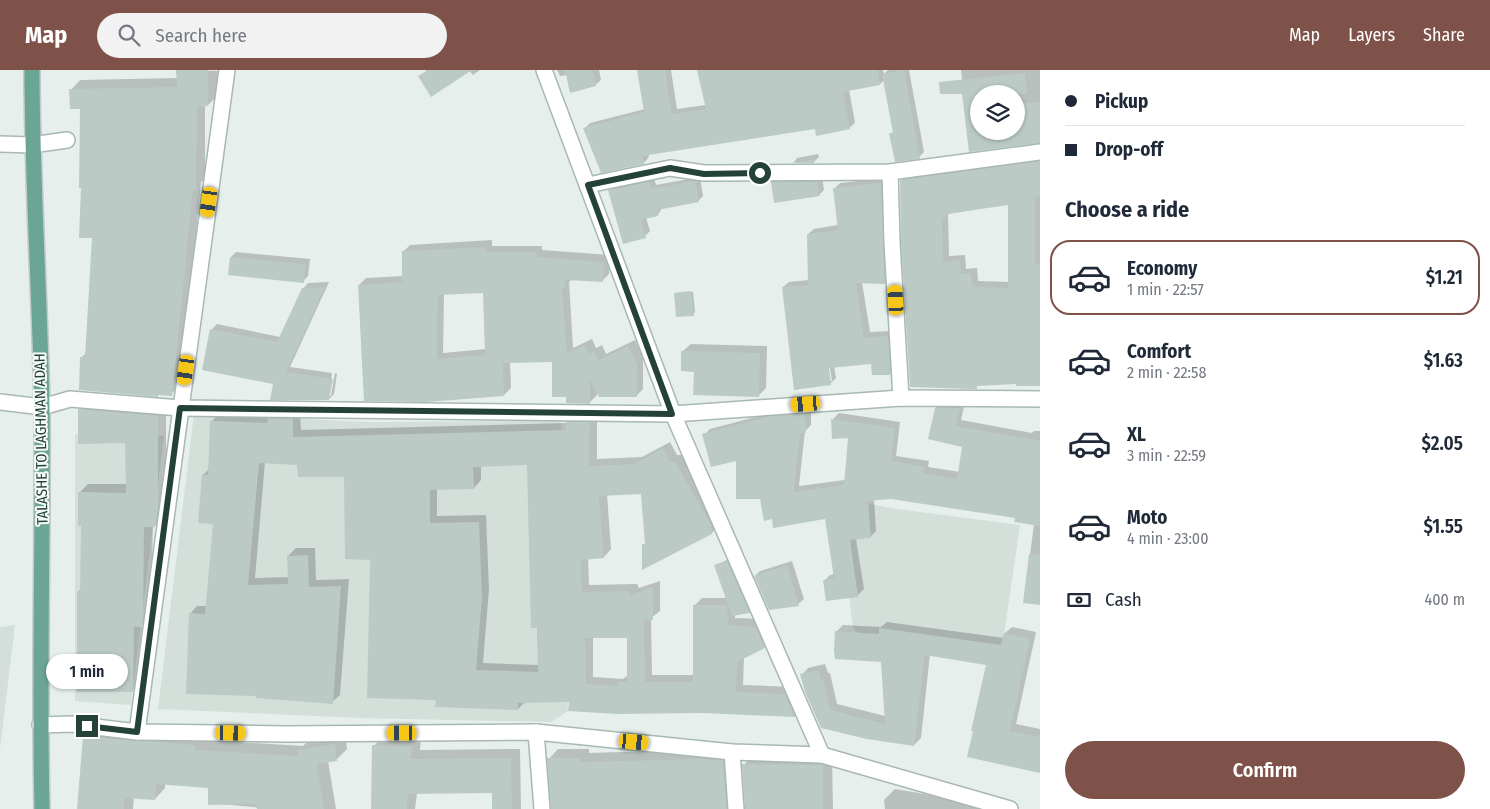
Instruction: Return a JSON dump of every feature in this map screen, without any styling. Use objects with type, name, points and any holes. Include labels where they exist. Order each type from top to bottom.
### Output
[{"type":"main road","name":"TALASHE TO LAGHMAN ADAH","points":[[32,70],[32,145],[42,407],[40,725],[42,809]]},
{"type":"street","points":[[137,732],[227,70]]},
{"type":"street","points":[[544,70],[672,414],[822,755]]},
{"type":"street","points":[[0,144],[32,145],[68,140]]},
{"type":"street","points":[[588,185],[670,168],[704,174],[890,172],[1040,152]]},
{"type":"street","points":[[890,172],[892,242],[902,398]]},
{"type":"street","points":[[0,402],[42,407],[70,399],[180,408],[672,414],[902,398],[1040,399]]},
{"type":"street","points":[[40,725],[71,724],[137,732],[278,734],[536,732],[732,752],[822,755],[1010,809]]},
{"type":"street","points":[[536,732],[542,809]]},
{"type":"street","points":[[732,752],[736,809]]},
{"type":"shaded area","points":[[194,414],[369,422],[561,421],[562,568],[568,711],[551,722],[360,718],[158,709]]},
{"type":"shaded area","points":[[75,434],[164,436],[131,705],[75,701]]},
{"type":"shaded area","points":[[839,497],[890,508],[1020,525],[1002,649],[864,640],[853,628],[842,540]]},
{"type":"shaded area","points":[[15,625],[0,749],[0,627]]},
{"type":"building","points":[[176,70],[208,70],[208,106],[197,107],[196,190],[193,190],[172,396],[158,395],[158,397],[79,390],[80,357],[85,357],[92,238],[79,238],[81,188],[79,188],[80,109],[70,109],[69,89],[177,87]]},
{"type":"building","points":[[428,70],[472,70],[431,97],[418,76]]},
{"type":"building","points":[[565,70],[592,70],[596,86],[570,93]]},
{"type":"building","points":[[637,70],[665,70],[672,114],[706,109],[697,70],[878,70],[880,85],[843,92],[850,129],[816,136],[815,129],[642,156],[644,164],[601,173],[583,128],[644,112]]},
{"type":"building","points":[[904,70],[920,159],[895,162],[889,133],[893,133],[882,74]]},
{"type":"building","points":[[1025,73],[1027,94],[1025,94],[1025,85],[970,85],[970,140],[1025,140],[1025,103],[1040,102],[1040,143],[969,152],[962,94],[940,94],[939,82]]},
{"type":"building","points":[[814,159],[814,163],[791,163]]},
{"type":"building","points":[[1040,161],[1040,196],[1035,197],[1035,264],[1040,263],[1040,386],[1016,386],[1016,384],[977,386],[977,389],[910,387],[901,242],[900,180]],"holes":[[[1008,205],[1008,288],[973,287],[971,273],[961,274],[959,260],[943,262],[942,218],[946,217],[946,214]]]},
{"type":"building","points":[[695,181],[699,202],[657,210],[658,216],[641,220],[646,238],[623,244],[608,190],[649,182],[651,189]]},
{"type":"building","points":[[771,182],[817,182],[820,196],[774,203]]},
{"type":"building","points":[[881,183],[885,284],[856,283],[864,338],[888,336],[890,375],[872,375],[871,364],[829,368],[831,385],[794,390],[782,287],[808,285],[807,234],[838,230],[833,188]]},
{"type":"building","points":[[485,247],[486,252],[536,252],[536,257],[604,262],[603,282],[566,280],[565,288],[562,288],[567,353],[585,345],[589,354],[594,351],[599,360],[628,346],[637,364],[637,397],[599,397],[590,380],[590,404],[566,403],[566,397],[552,397],[552,362],[503,363],[504,396],[426,402],[364,401],[358,285],[402,282],[402,251]],"holes":[[[483,293],[485,355],[437,359],[438,295]]]},
{"type":"building","points":[[230,257],[305,264],[304,283],[228,275]]},
{"type":"building","points":[[325,287],[286,372],[333,379],[329,400],[270,400],[273,384],[202,370],[210,329],[277,342],[302,288]]},
{"type":"building","points":[[691,291],[694,316],[676,317],[674,293]]},
{"type":"building","points":[[681,351],[760,353],[759,397],[693,395],[694,372],[681,371]]},
{"type":"building","points":[[935,408],[960,408],[956,426],[1040,441],[1040,526],[1014,522],[1015,518],[891,499],[868,501],[871,538],[850,540],[858,597],[826,601],[823,580],[834,578],[825,519],[773,528],[772,519],[764,521],[760,499],[736,499],[736,461],[711,467],[702,434],[771,416],[805,414],[806,433],[800,433],[794,492],[844,485],[848,438],[832,439],[831,419],[895,428],[891,461],[924,467],[923,473],[957,479],[962,447],[928,439]]},
{"type":"building","points":[[78,409],[158,416],[158,509],[155,527],[144,527],[143,619],[142,627],[134,627],[133,692],[77,692],[77,592],[80,592],[81,526],[78,526],[78,492],[126,493],[125,443],[78,444]]},
{"type":"building","points":[[268,418],[293,419],[293,437],[566,430],[566,422],[590,422],[589,466],[634,464],[663,448],[670,462],[675,462],[711,524],[712,534],[642,570],[642,544],[645,544],[641,494],[599,496],[604,558],[581,560],[582,592],[629,591],[631,595],[653,587],[653,620],[644,620],[645,682],[693,682],[693,605],[727,605],[728,625],[756,627],[765,648],[737,662],[736,692],[785,694],[795,717],[703,713],[617,714],[568,711],[569,702],[518,703],[518,710],[435,707],[436,700],[367,698],[370,560],[345,559],[344,477],[298,477],[297,465],[259,463],[248,585],[288,584],[287,556],[308,555],[309,587],[341,586],[333,704],[256,698],[256,696],[186,694],[189,613],[205,614],[213,524],[198,523],[202,474],[208,475],[210,421],[267,423]],"holes":[[[527,465],[531,628],[537,628],[538,672],[476,670],[482,597],[479,522],[430,523],[430,490],[474,489],[473,467]],[[585,638],[627,638],[627,682],[618,682],[618,686],[586,684]]]},
{"type":"building","points":[[1029,554],[1040,555],[1040,605],[1023,603]]},
{"type":"building","points":[[727,561],[750,613],[732,616],[714,565]]},
{"type":"building","points":[[787,565],[799,606],[769,610],[754,576]]},
{"type":"building","points":[[879,628],[1001,645],[1004,633],[1030,639],[1010,731],[1040,737],[1040,773],[967,757],[986,665],[925,655],[914,746],[867,739],[821,728],[805,692],[800,674],[819,670],[831,710],[885,724],[881,662],[835,659],[834,651],[835,631],[879,634]]},
{"type":"building","points":[[83,736],[195,745],[195,750],[298,756],[297,750],[335,744],[337,761],[317,764],[324,809],[257,809],[257,804],[208,805],[208,788],[156,784],[155,800],[125,798],[124,809],[77,809]]},
{"type":"building","points":[[372,745],[412,746],[411,759],[511,758],[512,809],[492,809],[492,793],[408,794],[407,809],[371,809]]},
{"type":"building","points":[[547,758],[580,758],[580,762],[704,759],[723,761],[727,809],[551,809]]},
{"type":"building","points":[[742,764],[823,765],[823,809],[745,809]]},
{"type":"route","points":[[87,726],[137,732],[180,408],[672,414],[588,185],[670,168],[704,174],[760,173]]}]
